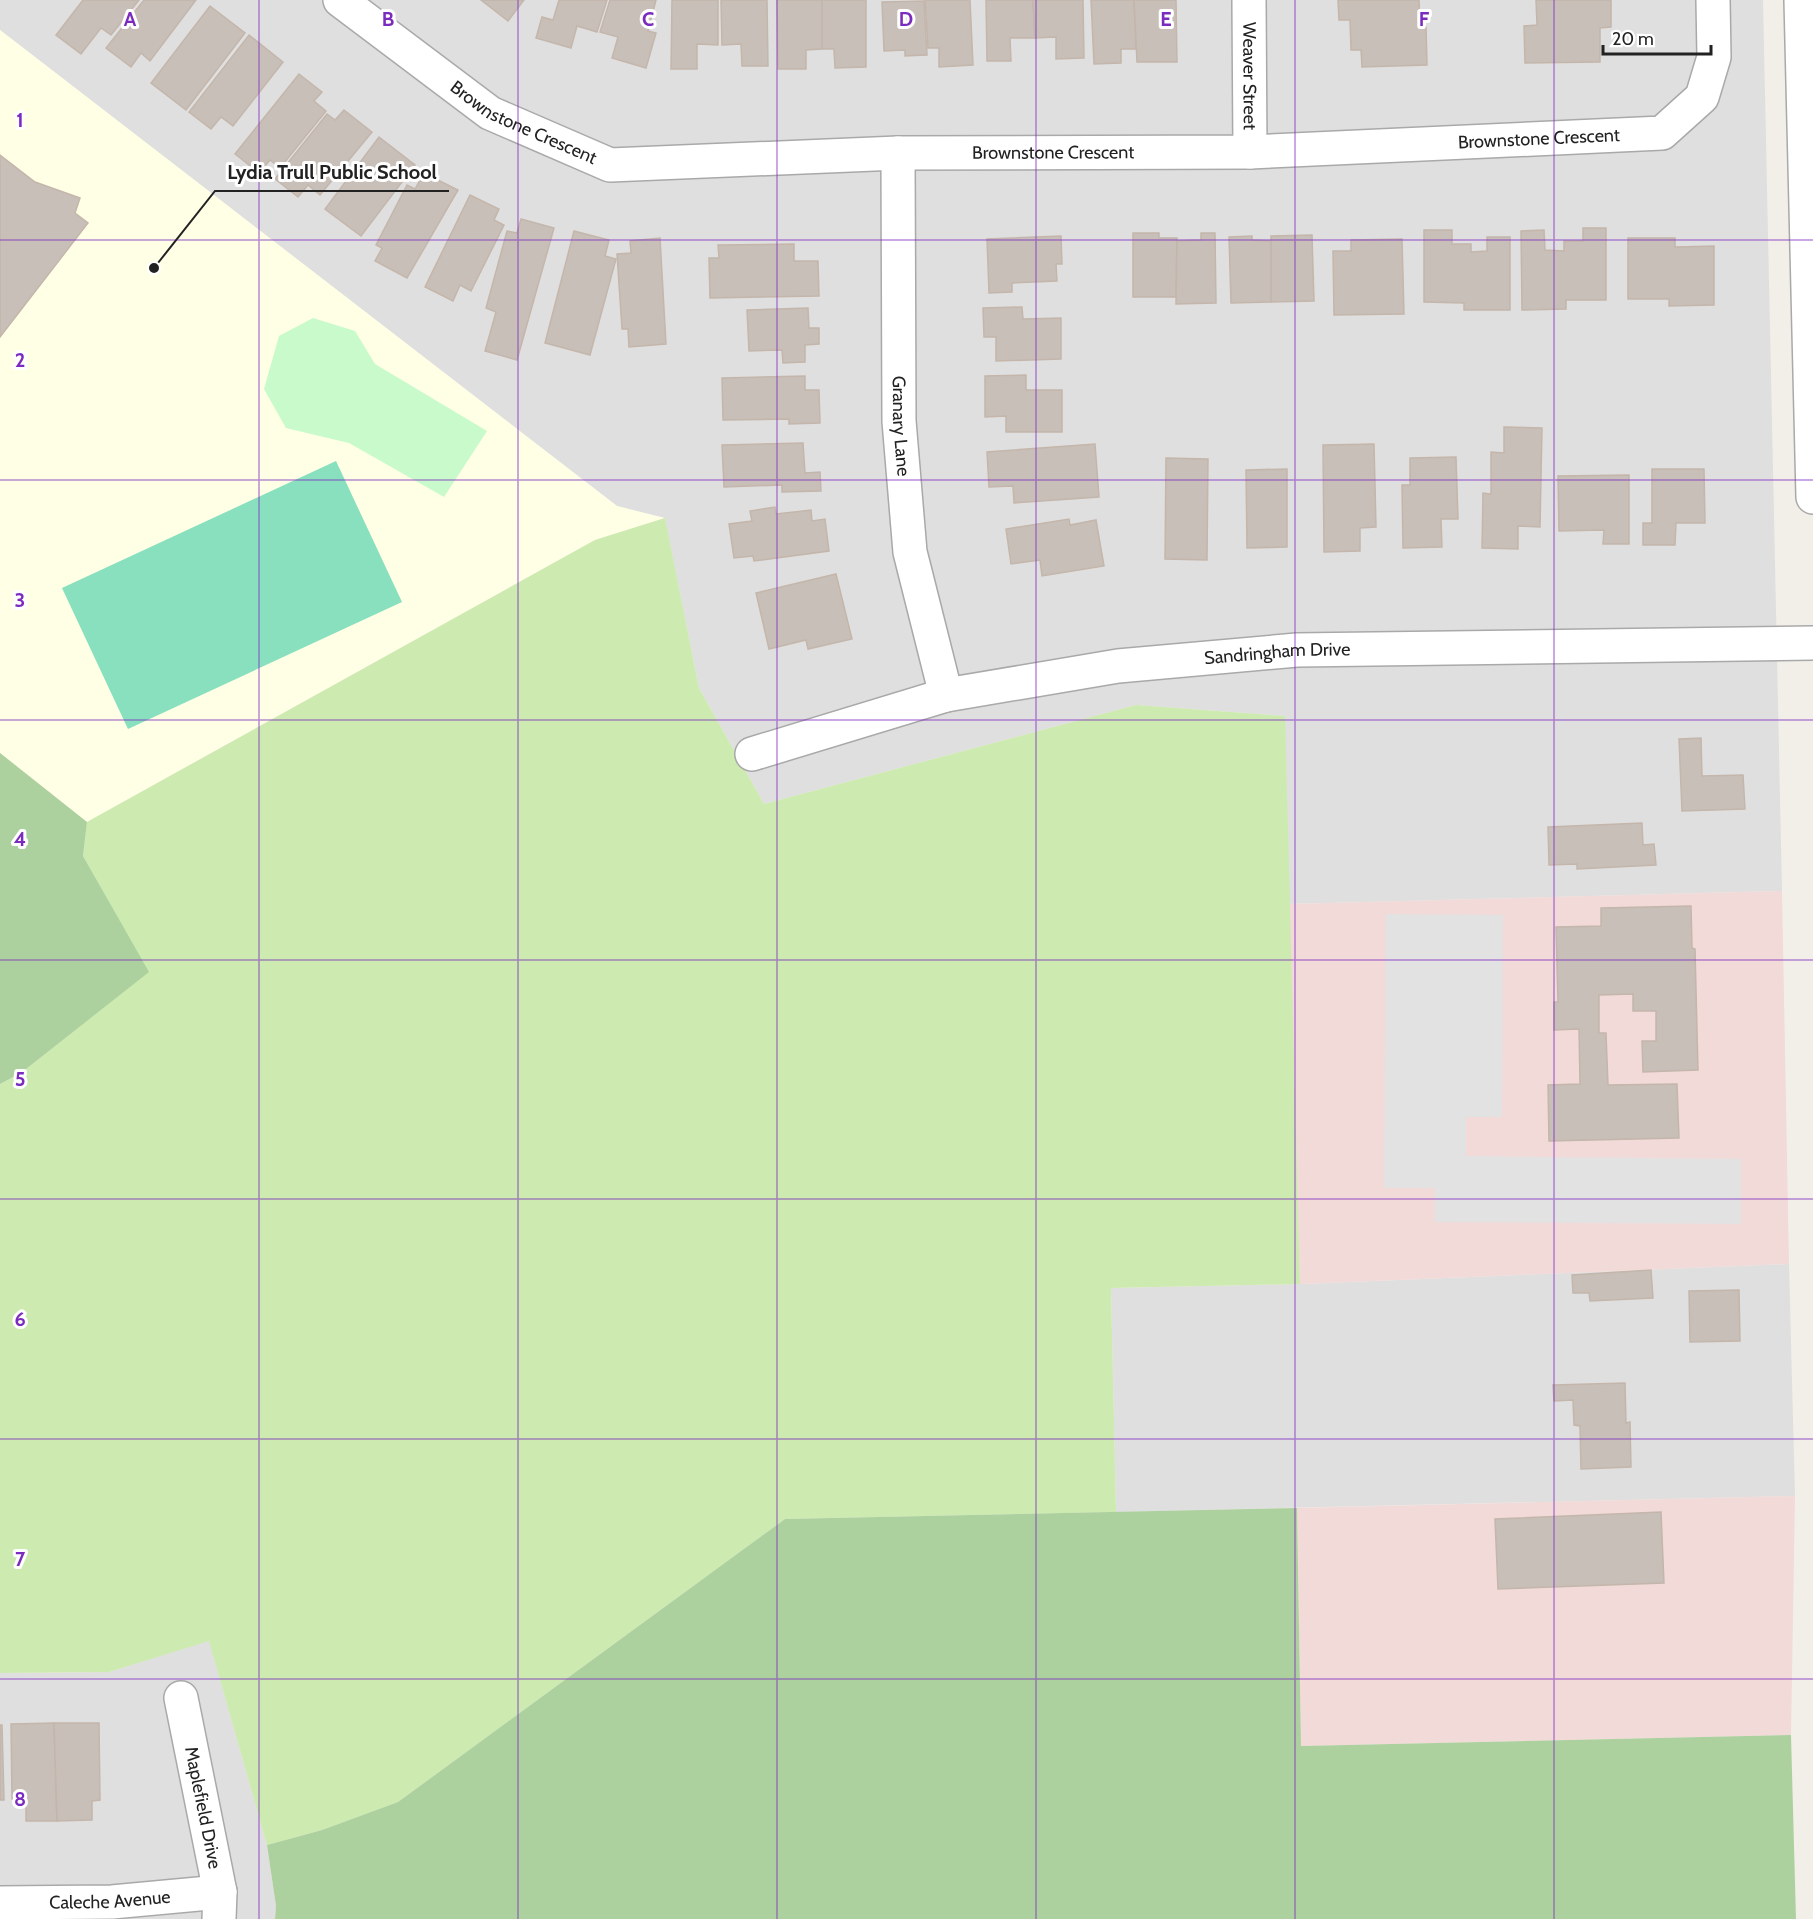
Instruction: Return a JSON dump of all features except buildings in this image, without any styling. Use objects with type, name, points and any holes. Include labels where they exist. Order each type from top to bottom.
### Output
[{"type":"street","name":"Brownstone Crescent","points":[[340,0],[490,113],[610,165],[898,153],[1250,152],[1662,133],[1702,97],[1714,57],[1713,0]]},
{"type":"street","name":"Weaver Street","points":[[1249,0],[1250,152]]},
{"type":"street","points":[[1801,0],[1813,497]]},
{"type":"street","name":"Granary Lane","points":[[898,153],[901,445],[910,552],[946,695]]},
{"type":"street","name":"Sandringham Drive","points":[[752,754],[946,695],[1118,666],[1297,650],[1813,643]]},
{"type":"street","name":"Maplefield Drive","points":[[181,1698],[219,1906]]},
{"type":"street","name":"Caleche Avenue","points":[[0,1903],[112,1902],[219,1906]]},
{"type":"shaded area","points":[[0,0],[1763,0],[1782,891],[1289,904],[1284,716],[1136,705],[764,804],[699,688],[665,519],[617,506],[0,30]]},
{"type":"shaded area","points":[[0,30],[617,506],[665,518],[595,540],[87,822],[0,753]]},
{"type":"shaded area","points":[[1782,891],[1789,1264],[1300,1284],[1289,904]]},
{"type":"shaded area","points":[[1386,914],[1503,915],[1502,1117],[1466,1117],[1466,1156],[1741,1159],[1741,1224],[1435,1222],[1435,1188],[1384,1188]]},
{"type":"shaded area","points":[[1789,1264],[1795,1496],[1116,1512],[1111,1288],[1300,1284]]},
{"type":"shaded area","points":[[1795,1496],[1791,1735],[1301,1746],[1297,1508]]},
{"type":"shaded area","points":[[209,1640],[267,1845],[276,1906],[275,1919],[0,1919],[0,1673],[109,1672]]},
{"type":"green space","points":[[313,318],[355,331],[375,364],[487,431],[444,497],[349,443],[286,428],[264,389],[279,336]]},
{"type":"green space","points":[[336,461],[402,602],[128,729],[62,588]]},
{"type":"green space","points":[[665,518],[699,688],[764,804],[1136,705],[1285,716],[1300,1284],[1111,1288],[1116,1512],[785,1519],[398,1802],[322,1830],[267,1845],[209,1641],[109,1672],[0,1673],[0,1084],[21,1073],[148,972],[83,856],[87,822],[595,540]]},
{"type":"green space","points":[[0,753],[87,822],[83,856],[149,972],[21,1073],[0,1084]]},
{"type":"green space","points":[[1297,1508],[1301,1746],[1791,1735],[1796,1919],[275,1919],[276,1906],[267,1845],[322,1830],[398,1802],[785,1519]]},
{"type":"place","name":"Lydia Trull Public School","points":[[154,268]]}]
